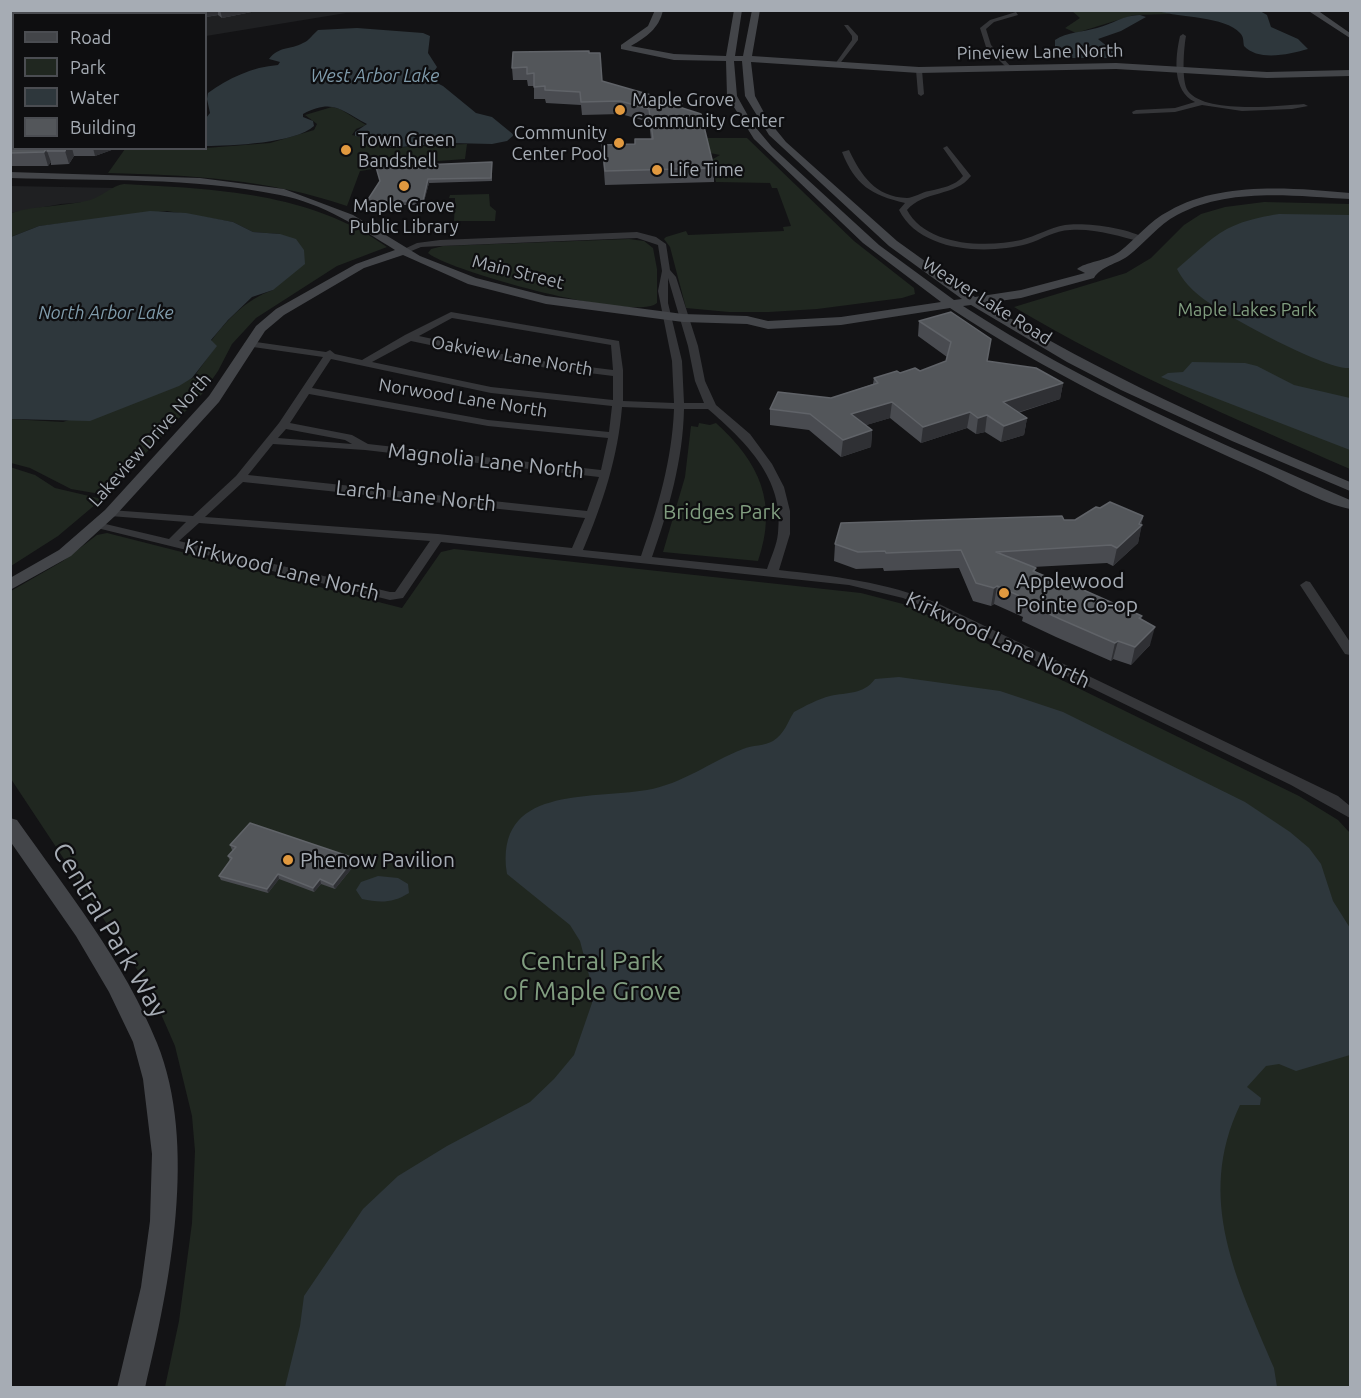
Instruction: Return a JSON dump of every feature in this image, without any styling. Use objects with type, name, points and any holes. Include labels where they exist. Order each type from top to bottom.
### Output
[{"type":"street","name":"Pineview Lane North","points":[[658,10],[657,22],[651,30],[626,48],[674,57],[748,58],[919,70],[1098,66],[1267,75],[1350,73]]},
{"type":"street","name":"Weaver Lake Road","points":[[738,10],[725,58],[731,93],[751,130],[883,254],[955,306],[998,333],[1114,397],[1350,506]]},
{"type":"street","name":"Weaver Lake Road","points":[[756,10],[748,58],[749,94],[768,127],[784,145],[885,237],[977,303],[1103,376],[1186,416],[1350,487]]},
{"type":"street","points":[[1311,10],[1350,36]]},
{"type":"street","points":[[1011,69],[987,44],[982,32],[992,21],[1016,14]]},
{"type":"street","points":[[838,64],[855,40],[855,36],[846,26]]},
{"type":"street","points":[[1183,36],[1181,69],[1184,91],[1204,102],[1245,108],[1304,106]]},
{"type":"street","points":[[919,70],[921,94]]},
{"type":"street","points":[[1136,112],[1175,110],[1204,102]]},
{"type":"street","points":[[947,148],[967,176],[966,180],[962,184],[921,195],[909,201],[903,210],[911,226],[934,237],[952,242],[1005,245],[1033,239],[1051,230],[1085,227],[1142,239]]},
{"type":"street","points":[[846,152],[852,169],[868,187],[884,195],[909,201]]},
{"type":"street","name":"Main Street","points":[[10,175],[200,181],[257,186],[298,197],[349,217],[404,251],[444,271],[509,291],[571,304],[668,317],[747,320],[768,325],[809,324],[955,306]]},
{"type":"street","name":"Main Street","points":[[10,181],[196,186],[298,197]]},
{"type":"street","points":[[942,296],[1026,283],[1078,270],[1093,269],[1124,254],[1169,215],[1208,201],[1266,194],[1350,196]]},
{"type":"street","name":"Lakeview Drive North","points":[[10,585],[65,553],[110,513],[214,399],[260,329],[280,312],[316,289],[360,266],[420,245],[645,237],[662,244],[666,271]]},
{"type":"street","points":[[955,306],[1053,288],[1090,275],[1093,269]]},
{"type":"street","points":[[645,560],[661,517],[675,462],[680,407],[677,361],[663,278],[666,271],[672,277],[693,346],[700,381],[711,406],[746,436],[767,464],[778,487],[784,511],[784,534],[772,573]]},
{"type":"street","name":"Main Street","points":[[747,320],[765,316],[837,312],[942,296]]},
{"type":"street","points":[[365,362],[451,315],[616,343],[618,404],[615,436],[593,514],[576,552]]},
{"type":"street","name":"Oakview Lane North","points":[[408,337],[525,362],[617,373]]},
{"type":"street","name":"Oakview Lane North","points":[[249,344],[294,347],[330,353],[421,376],[515,392],[618,404],[711,406]]},
{"type":"street","points":[[171,543],[199,520],[240,478],[271,441],[330,353]]},
{"type":"street","name":"Norwood Lane North","points":[[306,390],[488,423],[615,436]]},
{"type":"street","name":"Magnolia Lane North","points":[[283,425],[348,437],[365,447]]},
{"type":"street","name":"Magnolia Lane North","points":[[271,441],[365,447],[606,474]]},
{"type":"street","name":"Larch Lane North","points":[[240,478],[593,514]]},
{"type":"street","name":"Kirkwood Lane North","points":[[110,513],[438,538],[576,552],[849,581],[907,595],[1333,800],[1350,813]]},
{"type":"street","name":"Kirkwood Lane North","points":[[97,525],[390,597],[399,595],[438,538]]},
{"type":"street","points":[[1306,585],[1349,647]]},
{"type":"street","name":"Central Park Way","points":[[10,825],[115,983],[145,1043],[158,1095],[165,1150],[164,1226],[152,1306],[131,1388]]},
{"type":"shaded area","points":[[10,11],[562,11],[346,13],[207,36],[207,12],[12,12],[11,45]]},
{"type":"shaded area","points":[[11,186],[116,188],[101,201],[61,204],[11,213]]},
{"type":"green space","points":[[1158,10],[1170,14],[1134,15],[1076,33],[1065,28],[1080,18],[1072,11]]},
{"type":"green space","points":[[332,107],[340,109],[366,125],[356,129],[352,135],[375,140],[389,148],[467,144],[465,159],[373,166],[373,169],[360,171],[347,206],[258,184],[199,177],[108,173],[124,150],[207,150],[207,148],[270,143],[314,130],[317,124],[305,115]]},
{"type":"green space","points":[[705,138],[747,138],[854,241],[914,288],[915,294],[902,298],[817,309],[769,312],[729,312],[686,308],[670,247],[664,239],[666,237],[686,231],[688,235],[784,231],[783,227],[791,226],[777,188],[772,188],[770,183],[716,182],[710,157],[713,159],[720,155],[710,153]]},
{"type":"green space","points":[[124,184],[227,192],[294,204],[357,229],[387,247],[337,266],[256,318],[232,344],[218,371],[202,394],[106,495],[71,489],[30,468],[11,463],[10,419],[63,422],[193,378],[216,346],[211,341],[224,325],[246,304],[273,290],[280,234],[253,232],[233,222],[167,211],[39,226],[11,237],[11,213],[90,200]]},
{"type":"green space","points":[[489,194],[490,206],[496,211],[495,221],[454,221],[455,198],[449,198],[450,195]]},
{"type":"green space","name":"Maple Lakes Park","points":[[1264,202],[1350,204],[1350,469],[1137,373],[1014,307],[1126,273],[1151,258],[1184,225],[1201,214],[1225,207]]},
{"type":"green space","points":[[629,239],[644,241],[653,248],[657,269],[657,303],[642,307],[616,306],[544,293],[471,272],[428,253],[431,249],[443,246]]},
{"type":"green space","name":"Bridges Park","points":[[699,423],[710,425],[716,423],[731,438],[744,453],[761,485],[766,521],[758,561],[663,552],[685,477],[691,426],[698,427]]},
{"type":"green space","points":[[10,467],[35,475],[55,488],[102,499],[58,536],[11,566]]},
{"type":"green space","name":"Central Park of Maple Grove","points":[[107,533],[402,608],[441,552],[454,549],[861,593],[903,604],[941,621],[1299,796],[1338,820],[1350,833],[1350,1387],[165,1387],[179,1321],[192,1223],[195,1151],[192,1116],[175,1046],[150,989],[11,779],[11,591],[63,561],[97,535]]},
{"type":"water","points":[[1158,11],[1260,11],[1267,15],[1271,27],[1298,39],[1308,49],[1275,55],[1258,54],[1244,46],[1240,33],[1224,23]]},
{"type":"water","points":[[1128,16],[1146,17],[1121,31],[1098,39],[1118,55],[1116,58],[1070,58],[1055,49],[1055,40],[1065,35],[1097,28]]},
{"type":"water","name":"West Arbor Lake","points":[[357,28],[423,33],[430,36],[428,53],[437,67],[430,78],[421,81],[433,81],[443,86],[476,113],[492,117],[514,135],[507,141],[492,144],[450,143],[388,147],[373,139],[355,136],[355,132],[367,124],[337,108],[322,107],[303,114],[303,117],[313,121],[314,126],[305,132],[279,140],[207,146],[207,117],[210,113],[208,93],[241,74],[278,65],[280,62],[269,59],[273,55],[305,42],[318,30]]},
{"type":"water","name":"North Arbor Lake","points":[[150,211],[186,213],[233,222],[253,232],[280,234],[296,239],[304,250],[305,264],[273,290],[252,297],[228,320],[211,340],[217,346],[192,378],[179,386],[90,421],[11,419],[11,237],[39,226]]},
{"type":"water","points":[[1279,214],[1350,215],[1350,368],[1320,361],[1230,316],[1194,291],[1177,269],[1202,247],[1233,226],[1245,221]]},
{"type":"water","points":[[1192,362],[1245,363],[1257,366],[1294,385],[1350,398],[1350,450],[1161,377],[1168,373],[1183,372]]},
{"type":"water","points":[[899,677],[1000,691],[1063,712],[1245,802],[1290,832],[1309,848],[1321,864],[1333,901],[1350,928],[1350,1055],[1296,1071],[1279,1064],[1266,1066],[1247,1087],[1261,1098],[1260,1105],[1240,1105],[1227,1140],[1221,1173],[1221,1206],[1226,1239],[1235,1271],[1274,1368],[1277,1387],[285,1387],[300,1326],[304,1296],[363,1209],[398,1176],[447,1146],[530,1102],[554,1079],[574,1055],[592,1003],[590,979],[580,941],[570,925],[507,874],[507,845],[515,825],[530,811],[550,802],[647,790],[672,783],[743,749],[773,741],[783,731],[794,712],[812,703],[830,696],[860,690],[875,679]]},
{"type":"water","points":[[378,876],[398,878],[408,884],[409,893],[386,901],[362,899],[356,890],[361,882]]},
{"type":"building","points":[[74,10],[130,10],[105,12],[72,12]]},
{"type":"building","points":[[589,51],[589,53],[600,53],[602,81],[682,104],[676,106],[701,114],[714,168],[605,171],[602,145],[635,144],[635,139],[653,139],[649,109],[620,101],[581,102],[580,92],[545,90],[545,86],[534,87],[534,73],[527,74],[527,67],[512,68],[513,52]]},
{"type":"building","points":[[10,140],[12,140],[12,150],[46,150],[44,152],[10,153]]},
{"type":"building","name":"Maple Grove Public Library","points":[[492,162],[491,178],[428,179],[423,201],[367,201],[380,181],[376,167]]},
{"type":"building","points":[[951,312],[991,339],[987,361],[1036,368],[1063,383],[1003,402],[1027,418],[1004,426],[987,415],[978,418],[970,412],[923,427],[892,402],[851,414],[872,430],[843,440],[810,414],[770,409],[778,392],[831,398],[878,383],[874,378],[915,368],[920,371],[946,361],[951,342],[919,321]]},
{"type":"building","points":[[1110,502],[1143,516],[1139,524],[1142,525],[1117,548],[1111,545],[996,552],[1036,568],[1033,571],[1068,586],[1070,584],[1142,616],[1139,618],[1155,627],[1135,647],[1118,641],[1115,643],[1060,619],[1026,603],[1029,600],[997,586],[994,588],[976,583],[961,550],[858,552],[835,544],[841,523],[1062,516],[1064,520],[1075,520],[1096,507],[1100,508]]},
{"type":"building","name":"Phenow Pavilion","points":[[250,823],[354,858],[333,885],[320,879],[313,888],[278,874],[267,889],[219,876],[232,858],[228,856],[236,847],[230,845]]},
{"type":"place","name":"Maple Grove Community Center","points":[[620,110]]},
{"type":"place","name":"Community Center Pool","points":[[619,143]]},
{"type":"place","name":"Town Green Bandshell","points":[[346,150]]},
{"type":"place","name":"Life Time","points":[[657,170]]},
{"type":"place","name":"Maple Grove Public Library","points":[[404,186]]},
{"type":"place","name":"Applewood Pointe Co-op","points":[[1004,593]]},
{"type":"place","name":"Phenow Pavilion","points":[[288,860]]}]
